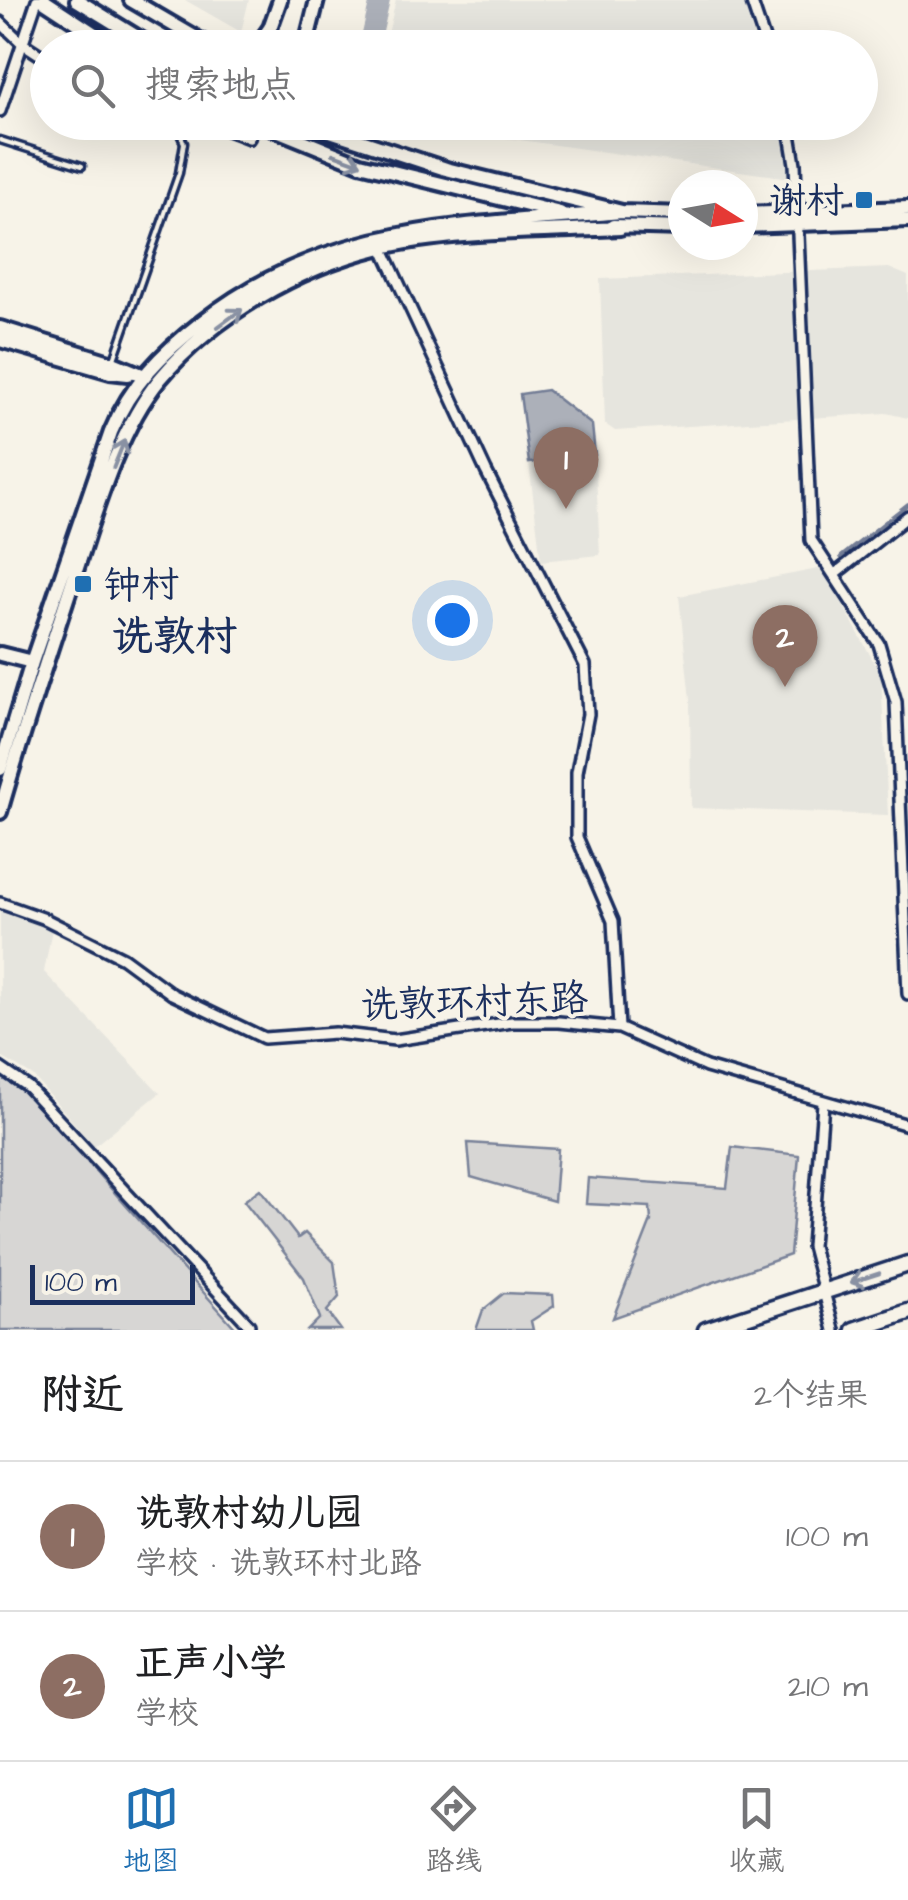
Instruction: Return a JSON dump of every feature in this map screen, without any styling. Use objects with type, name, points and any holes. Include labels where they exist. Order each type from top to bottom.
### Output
[{"type":"main road","points":[[40,0],[88,30]]},
{"type":"main road","points":[[76,0],[125,30]]},
{"type":"main road","points":[[131,0],[182,30]]},
{"type":"main road","points":[[269,30],[280,0]]},
{"type":"main road","points":[[310,30],[317,0]]},
{"type":"main road","points":[[301,140],[360,164],[620,228]]},
{"type":"main road","points":[[358,140],[446,169],[622,212]]},
{"type":"main road","points":[[521,226],[528,188]]},
{"type":"main road","points":[[758,224],[908,208]]},
{"type":"main road","points":[[0,812],[90,530],[134,421],[158,382],[208,334],[272,291],[342,259],[382,247],[572,216],[668,214]]},
{"type":"main road","points":[[758,215],[908,220]]},
{"type":"main road","points":[[0,769],[32,662],[125,400],[142,376],[218,309],[287,269],[339,248],[392,234],[431,227],[668,228]]},
{"type":"main road","points":[[0,328],[111,367]]},
{"type":"main road","points":[[0,340],[142,376]]},
{"type":"main road","points":[[0,654],[32,662]]},
{"type":"main road","points":[[706,1330],[908,1264]]},
{"type":"main road","points":[[854,1330],[908,1312]]},
{"type":"street","points":[[0,111],[3,87],[40,0]]},
{"type":"street","points":[[751,0],[761,30]]},
{"type":"street","points":[[0,22],[30,49]]},
{"type":"street","points":[[791,140],[798,218],[811,540],[879,644],[892,680],[908,994]]},
{"type":"street","points":[[382,247],[486,471],[585,665],[588,714],[577,772],[578,837],[613,921],[619,1028]]},
{"type":"street","points":[[142,376],[158,382]]},
{"type":"street","points":[[835,574],[908,516]]},
{"type":"street","name":"诜敦环村东路","points":[[0,903],[44,919],[123,958],[172,994],[264,1038],[335,1033],[395,1040],[512,1022],[619,1028],[706,1067],[908,1126]]},
{"type":"street","points":[[0,1068],[28,1087],[248,1325]]},
{"type":"street","points":[[823,1103],[812,1246],[834,1330]]},
{"type":"lane","points":[[0,140],[82,166]]},
{"type":"lane","points":[[111,367],[179,173],[183,140]]},
{"type":"shaded area","points":[[185,0],[249,0],[242,30]]},
{"type":"shaded area","points":[[396,0],[743,0],[752,30],[389,30]]},
{"type":"shaded area","points":[[520,140],[783,140],[790,178],[758,173],[758,170],[733,170]]},
{"type":"shaded area","points":[[889,268],[908,276],[908,418],[886,413],[615,431],[605,424],[600,279]]},
{"type":"shaded area","points":[[547,390],[592,425],[595,455],[529,463],[520,394]]},
{"type":"shaded area","points":[[595,455],[600,555],[541,561],[529,463]]},
{"type":"shaded area","points":[[823,568],[881,675],[888,815],[691,808],[690,700],[679,596]]},
{"type":"shaded area","points":[[0,912],[52,929],[44,972],[160,1093],[94,1146],[33,1076],[0,1056]]},
{"type":"shaded area","points":[[0,1076],[24,1091],[237,1330],[0,1330]]},
{"type":"shaded area","points":[[468,1143],[558,1149],[554,1201],[471,1177]]},
{"type":"shaded area","points":[[732,1147],[799,1155],[790,1255],[613,1318],[651,1221],[650,1207],[586,1204],[588,1178],[727,1188]]},
{"type":"shaded area","points":[[260,1189],[298,1238],[305,1233],[334,1262],[339,1297],[327,1311],[341,1330],[308,1330],[320,1318],[304,1278],[244,1201]]},
{"type":"shaded area","points":[[504,1293],[553,1295],[554,1306],[531,1321],[533,1330],[476,1330],[483,1310]]},
{"type":"waterway","points":[[373,30],[380,0]]},
{"type":"waterway","points":[[841,557],[908,504]]},
{"type":"place","name":"谢村","points":[[864,200]]},
{"type":"place","name":"诜敦村幼儿园","points":[[566,509]]},
{"type":"place","name":"钟村","points":[[83,584]]},
{"type":"place","name":"正声小学","points":[[785,687]]},
{"type":"district","name":"诜敦村","points":[[174,635]]}]
